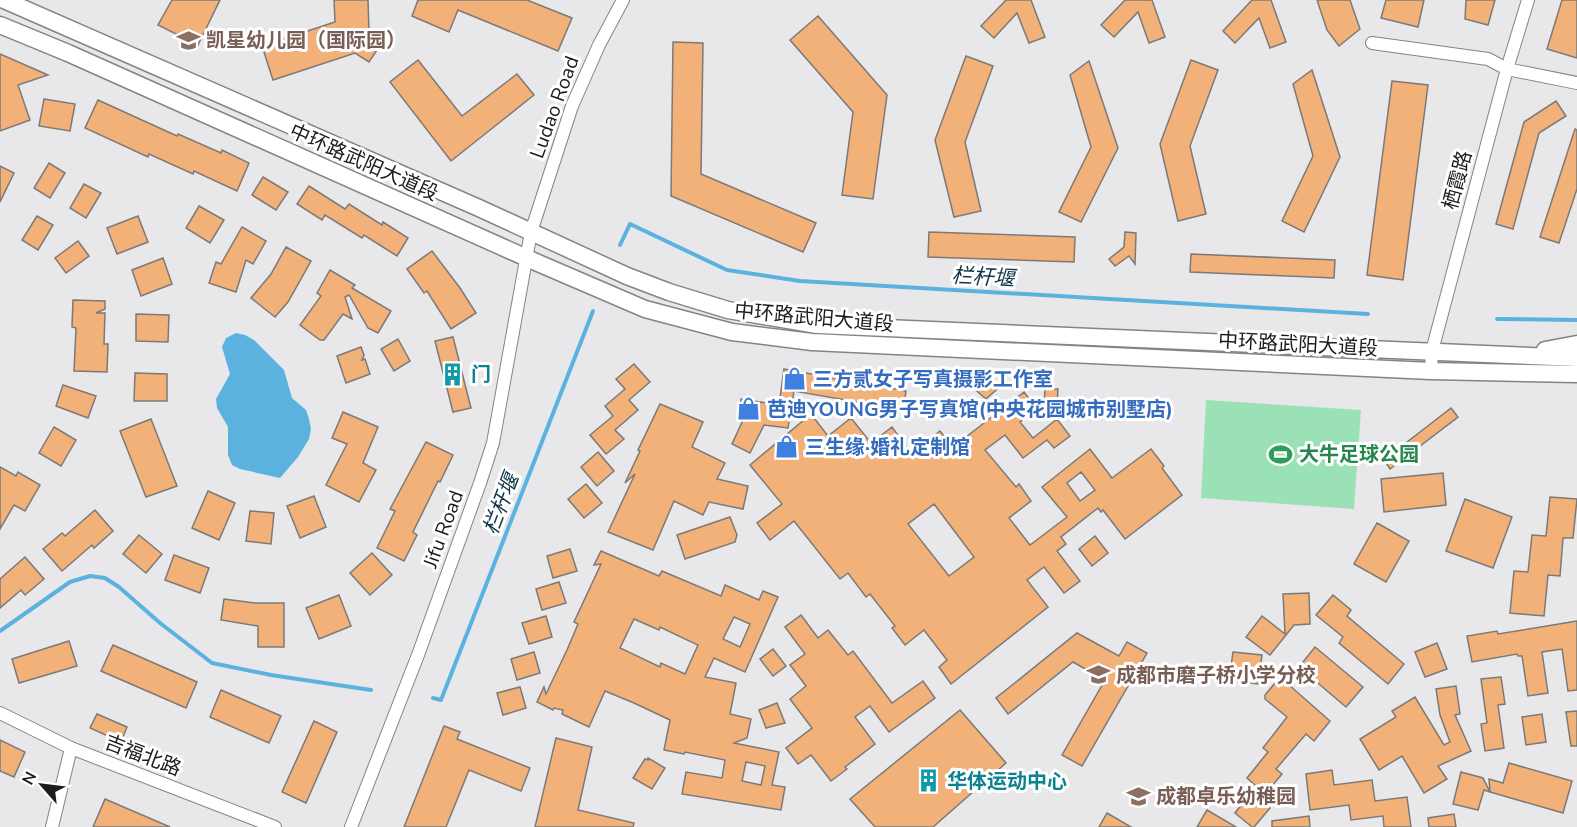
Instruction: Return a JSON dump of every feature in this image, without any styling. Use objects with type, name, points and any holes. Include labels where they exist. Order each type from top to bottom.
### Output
[{"type":"main road","name":"中环路武阳大道段","points":[[4,0],[30,6],[627,276],[728,310],[816,325],[1577,358]]},
{"type":"main road","name":"中环路武阳大道段","points":[[0,25],[645,309],[743,334],[812,342],[1431,371],[1577,374]]},
{"type":"main road","points":[[1521,355],[1577,344]]},
{"type":"main road","points":[[1516,373],[1577,386]]},
{"type":"street","name":"Ludao Road","points":[[531,232],[572,106],[599,45],[623,0]]},
{"type":"street","name":"栖霞路","points":[[1431,371],[1432,351],[1507,69],[1528,0]]},
{"type":"street","points":[[1372,44],[1488,59],[1507,69],[1577,83]]},
{"type":"street","name":"Jifu Road","points":[[351,827],[418,655],[493,443],[531,232]]},
{"type":"street","name":"吉福北路","points":[[0,713],[70,748],[275,827]]},
{"type":"street","points":[[52,827],[70,748]]},
{"type":"green space","name":"大牛足球公园","points":[[1206,400],[1361,410],[1354,509],[1201,498]]},
{"type":"water","points":[[236,333],[254,340],[284,370],[292,398],[306,410],[309,419],[311,429],[309,439],[298,457],[280,478],[240,469],[232,465],[228,455],[228,427],[217,408],[216,399],[230,374],[222,347],[226,338]]},
{"type":"building","points":[[172,0],[220,0],[198,45],[158,25]]},
{"type":"building","points":[[334,0],[368,0],[369,31],[383,41],[369,62],[355,53],[273,80],[262,46],[335,22]]},
{"type":"building","points":[[418,0],[527,0],[572,18],[558,51],[458,10],[449,32],[412,16]]},
{"type":"building","points":[[1006,0],[1031,0],[1045,37],[1029,43],[1017,13],[994,38],[981,26]]},
{"type":"building","points":[[1125,0],[1152,0],[1165,37],[1149,43],[1138,12],[1114,37],[1101,25]]},
{"type":"building","points":[[1252,0],[1271,0],[1286,42],[1270,48],[1259,18],[1235,43],[1223,31]]},
{"type":"building","points":[[1317,0],[1350,0],[1360,29],[1339,46],[1327,30]]},
{"type":"building","points":[[1386,0],[1424,0],[1418,27],[1381,18]]},
{"type":"building","points":[[1466,0],[1495,0],[1488,25],[1465,19]]},
{"type":"building","points":[[1562,0],[1577,0],[1577,58],[1547,49]]},
{"type":"building","points":[[818,16],[887,95],[873,199],[842,195],[853,112],[790,40]]},
{"type":"building","points":[[673,42],[703,43],[701,174],[816,223],[803,252],[671,196]]},
{"type":"building","points":[[0,54],[48,75],[18,85],[30,120],[0,131]]},
{"type":"building","points":[[966,56],[993,66],[965,142],[981,211],[954,217],[935,140]]},
{"type":"building","points":[[418,60],[462,116],[517,74],[534,95],[451,161],[390,82]]},
{"type":"building","points":[[1191,60],[1218,70],[1190,146],[1206,214],[1178,221],[1160,144]]},
{"type":"building","points":[[1089,61],[1118,148],[1081,222],[1059,212],[1091,147],[1070,75]]},
{"type":"building","points":[[1312,70],[1340,157],[1304,232],[1282,221],[1313,156],[1293,84]]},
{"type":"building","points":[[1392,81],[1428,85],[1403,280],[1367,275]]},
{"type":"building","points":[[44,99],[75,104],[70,131],[39,126]]},
{"type":"building","points":[[98,100],[177,136],[178,134],[221,153],[222,150],[249,163],[237,191],[194,171],[193,174],[149,154],[148,157],[85,128]]},
{"type":"building","points":[[1556,101],[1566,116],[1539,133],[1513,229],[1496,224],[1524,122]]},
{"type":"building","points":[[1575,129],[1577,130],[1577,189],[1559,243],[1540,237]]},
{"type":"building","points":[[49,163],[65,173],[50,198],[34,188]]},
{"type":"building","points":[[0,166],[14,173],[0,202]]},
{"type":"building","points":[[263,177],[288,192],[276,210],[252,195]]},
{"type":"building","points":[[84,184],[101,193],[86,218],[70,208]]},
{"type":"building","points":[[309,186],[345,209],[349,204],[408,238],[397,256],[364,235],[362,238],[325,215],[322,220],[297,204]]},
{"type":"building","points":[[199,206],[224,220],[210,243],[186,228]]},
{"type":"building","points":[[37,216],[53,225],[38,250],[22,240]]},
{"type":"building","points":[[138,216],[148,242],[117,254],[107,228]]},
{"type":"building","points":[[242,227],[266,241],[253,264],[246,260],[236,292],[209,283],[216,262],[221,264]]},
{"type":"building","points":[[929,232],[1075,237],[1074,262],[928,257]]},
{"type":"building","points":[[1125,232],[1136,233],[1135,264],[1129,256],[1115,266],[1109,259],[1124,247]]},
{"type":"building","points":[[78,241],[89,256],[66,273],[55,258]]},
{"type":"building","points":[[286,247],[311,261],[288,302],[275,317],[251,298],[271,274]]},
{"type":"building","points":[[432,251],[476,313],[451,329],[427,291],[424,293],[407,269]]},
{"type":"building","points":[[1191,254],[1335,260],[1334,278],[1190,272]]},
{"type":"building","points":[[163,258],[172,284],[141,296],[132,270]]},
{"type":"building","points":[[330,270],[355,285],[352,288],[391,311],[378,333],[368,328],[349,295],[345,297],[352,319],[343,314],[324,340],[320,340],[300,325],[321,296],[317,293]]},
{"type":"building","points":[[73,300],[105,301],[105,309],[96,313],[105,313],[104,344],[108,344],[107,372],[74,371],[76,328],[72,327]]},
{"type":"building","points":[[136,314],[169,315],[168,342],[136,341]]},
{"type":"building","name":"门","points":[[453,337],[471,408],[453,412],[435,341]]},
{"type":"building","points":[[398,339],[410,361],[394,371],[381,349]]},
{"type":"building","points":[[361,347],[364,355],[362,360],[365,359],[370,374],[346,383],[337,356]]},
{"type":"building","points":[[634,364],[650,382],[629,400],[638,410],[615,430],[624,439],[606,454],[590,435],[613,416],[605,406],[625,389],[616,379]]},
{"type":"building","points":[[784,369],[906,391],[903,410],[794,391],[788,428],[764,425],[750,453],[732,444],[743,420],[738,419],[741,399],[779,405]]},
{"type":"building","points":[[135,373],[167,374],[167,401],[134,401]]},
{"type":"building","points":[[963,379],[1004,383],[986,399]]},
{"type":"building","points":[[63,385],[96,396],[88,418],[56,406]]},
{"type":"building","points":[[1045,389],[1058,389],[1057,405],[1044,405]]},
{"type":"building","points":[[1024,392],[1037,409],[1020,422],[1033,438],[1057,419],[1070,436],[1054,448],[1047,440],[1023,458],[1005,435],[985,450],[1016,487],[1019,484],[1031,501],[1009,518],[1030,545],[1067,517],[1042,487],[1090,449],[1112,478],[1151,449],[1182,495],[1125,539],[1103,510],[1101,512],[1098,508],[1061,537],[1066,544],[1057,551],[1080,581],[1064,593],[1044,567],[1027,580],[1048,607],[951,684],[939,667],[947,660],[924,630],[905,645],[892,628],[895,626],[870,594],[866,597],[848,573],[840,579],[794,521],[770,540],[757,523],[782,504],[750,465],[811,414],[828,436],[851,418],[871,443],[892,427],[911,453],[940,431],[953,447]],"holes":[[[1081,472],[1095,490],[1080,501],[1067,483]],[[934,504],[974,557],[949,576],[908,524]]]},
{"type":"building","points":[[660,404],[703,422],[692,447],[725,463],[717,479],[748,486],[743,509],[709,502],[703,515],[674,501],[653,550],[608,532],[635,474],[625,483]]},
{"type":"building","points":[[1451,408],[1458,417],[1390,469],[1384,460]]},
{"type":"building","points":[[343,412],[378,427],[363,463],[376,470],[359,502],[326,485],[347,444],[332,438]]},
{"type":"building","points":[[151,419],[177,486],[146,497],[120,431]]},
{"type":"building","points":[[54,427],[76,440],[61,466],[39,453]]},
{"type":"building","points":[[426,442],[453,455],[413,532],[417,535],[404,561],[377,548],[395,511],[390,509]]},
{"type":"building","points":[[598,452],[614,471],[597,486],[581,467]]},
{"type":"building","points":[[0,467],[16,476],[18,472],[40,485],[25,511],[14,505],[0,529]]},
{"type":"building","points":[[1443,473],[1446,505],[1384,512],[1381,479]]},
{"type":"building","points":[[586,484],[602,503],[584,518],[568,499]]},
{"type":"building","points":[[208,491],[235,503],[219,540],[192,528]]},
{"type":"building","points":[[314,496],[326,527],[300,538],[287,506]]},
{"type":"building","points":[[1550,497],[1577,499],[1573,538],[1563,538],[1560,576],[1548,575],[1544,616],[1510,613],[1514,571],[1528,572],[1532,535],[1546,536]]},
{"type":"building","points":[[1465,499],[1512,517],[1493,568],[1446,551]]},
{"type":"building","points":[[95,510],[113,531],[94,548],[92,545],[62,571],[43,549],[62,533],[65,536]]},
{"type":"building","points":[[250,511],[274,513],[271,544],[246,541]]},
{"type":"building","points":[[730,517],[737,535],[735,542],[685,559],[677,535]]},
{"type":"building","points":[[1377,523],[1409,541],[1386,582],[1354,564]]},
{"type":"building","points":[[139,535],[162,554],[146,573],[123,554]]},
{"type":"building","points":[[1095,536],[1108,553],[1092,566],[1079,549]]},
{"type":"building","points":[[570,549],[577,571],[553,578],[547,556]]},
{"type":"building","points":[[601,551],[659,576],[662,571],[721,596],[725,585],[759,600],[763,591],[778,597],[745,672],[714,658],[705,677],[736,683],[730,714],[751,719],[747,738],[734,743],[779,752],[772,785],[785,787],[781,810],[682,794],[686,772],[722,778],[725,760],[664,750],[670,720],[634,703],[605,691],[589,727],[562,714],[563,710],[554,708],[553,710],[537,702],[544,687],[546,694],[578,624],[574,622],[601,564],[594,565]],"holes":[[[734,617],[750,624],[740,647],[723,639]],[[634,619],[659,630],[660,627],[698,645],[685,674],[661,663],[660,667],[620,648]],[[746,762],[765,766],[761,785],[742,781]]]},
{"type":"building","points":[[372,553],[392,575],[370,595],[350,573]]},
{"type":"building","points":[[174,555],[209,568],[200,593],[165,580]]},
{"type":"building","points":[[25,557],[44,579],[25,595],[21,590],[0,608],[0,579]]},
{"type":"building","points":[[559,582],[566,603],[542,610],[536,589]]},
{"type":"building","points":[[1309,593],[1310,624],[1294,625],[1270,655],[1246,637],[1262,616],[1285,634],[1283,594]]},
{"type":"building","points":[[339,595],[351,626],[319,639],[306,608]]},
{"type":"building","points":[[1333,595],[1351,610],[1347,616],[1404,664],[1388,684],[1339,643],[1343,637],[1316,615]]},
{"type":"building","points":[[224,599],[255,603],[284,603],[284,647],[258,647],[258,626],[221,620]]},
{"type":"building","points":[[801,615],[818,638],[828,630],[848,655],[853,651],[892,703],[923,681],[935,698],[889,732],[870,706],[855,717],[875,744],[831,781],[811,755],[798,764],[786,748],[812,728],[790,699],[806,686],[790,665],[805,654],[785,627]]},
{"type":"building","points":[[546,616],[552,637],[529,644],[522,623]]},
{"type":"building","points":[[1577,621],[1577,690],[1568,691],[1562,649],[1542,652],[1548,693],[1528,696],[1522,656],[1517,654],[1472,662],[1467,636],[1497,631],[1498,634]]},
{"type":"building","points":[[1077,633],[1119,656],[1127,642],[1147,653],[1082,766],[1062,755],[1105,680],[1073,662],[1008,714],[996,698]]},
{"type":"building","points":[[69,641],[77,666],[19,683],[12,659]]},
{"type":"building","points":[[1437,643],[1447,669],[1425,677],[1415,652]]},
{"type":"building","points":[[113,645],[197,682],[186,708],[101,671]]},
{"type":"building","points":[[1315,647],[1363,687],[1346,707],[1299,667]]},
{"type":"building","points":[[773,649],[786,666],[773,676],[760,659]]},
{"type":"building","points":[[534,652],[540,673],[517,680],[511,659]]},
{"type":"building","points":[[1233,652],[1262,655],[1258,684],[1229,680]]},
{"type":"building","points":[[1280,677],[1330,721],[1314,741],[1306,734],[1276,769],[1282,774],[1260,800],[1270,808],[1252,827],[1235,813],[1256,786],[1247,778],[1268,752],[1263,748],[1287,717],[1265,699],[1265,695]]},
{"type":"building","points":[[1501,677],[1505,704],[1498,705],[1504,748],[1485,751],[1481,724],[1487,723],[1481,679]]},
{"type":"building","points":[[1456,686],[1460,714],[1455,715],[1471,751],[1438,766],[1447,779],[1424,793],[1402,756],[1379,770],[1360,739],[1396,717],[1392,711],[1415,697],[1444,745],[1450,742],[1440,715],[1436,689]]},
{"type":"building","points":[[520,687],[526,708],[503,715],[497,693]]},
{"type":"building","points":[[221,690],[281,716],[269,743],[210,717]]},
{"type":"building","points":[[777,703],[785,723],[766,728],[759,710]]},
{"type":"building","name":"华体运动中心","points":[[960,710],[1006,763],[933,827],[875,827],[850,799]]},
{"type":"building","points":[[1577,711],[1577,746],[1571,746],[1566,712]]},
{"type":"building","points":[[97,714],[127,727],[121,742],[90,728]]},
{"type":"building","points":[[1542,714],[1546,742],[1526,745],[1522,717]]},
{"type":"building","points":[[314,721],[337,732],[306,803],[282,792]]},
{"type":"building","points":[[444,726],[460,732],[457,739],[530,768],[521,791],[469,770],[446,827],[404,827]]},
{"type":"building","points":[[556,738],[592,747],[578,810],[634,823],[633,827],[535,827]]},
{"type":"building","points":[[0,740],[25,752],[14,777],[0,771]]},
{"type":"building","points":[[648,758],[665,768],[652,789],[633,778]]},
{"type":"building","points":[[1509,763],[1572,781],[1563,813],[1490,792],[1489,779],[1503,783]]},
{"type":"building","points":[[1332,770],[1334,785],[1372,780],[1375,801],[1407,797],[1411,827],[1384,827],[1383,816],[1351,820],[1349,805],[1310,810],[1306,774]]},
{"type":"building","points":[[1461,772],[1483,778],[1490,792],[1484,790],[1478,810],[1453,804]]},
{"type":"building","points":[[105,799],[170,827],[93,827]]},
{"type":"building","points":[[1207,810],[1236,827],[1197,827]]},
{"type":"building","points":[[1107,813],[1131,827],[1099,827]]},
{"type":"building","points":[[1454,814],[1456,827],[1429,827],[1428,818]]},
{"type":"building","points":[[1309,816],[1310,827],[1272,827],[1272,821]]},
{"type":"waterway","name":"栏杆堰","points":[[620,245],[630,224],[727,270],[800,281],[1368,314]]},
{"type":"waterway","name":"栏杆堰","points":[[433,698],[441,700],[593,311]]},
{"type":"waterway","name":"栏杆堰","points":[[1497,319],[1577,320]]},
{"type":"waterway","name":"栏杆堰","points":[[0,631],[70,582],[90,576],[105,578],[212,663],[271,675],[371,690]]},
{"type":"place","name":"凯星幼儿园（国际园）","points":[[188,40]]},
{"type":"place","name":"门","points":[[453,374]]},
{"type":"place","name":"三方贰女子写真摄影工作室","points":[[795,379]]},
{"type":"place","name":"芭迪YOUNG男子写真馆(中央花园城市别墅店)","points":[[749,409]]},
{"type":"place","name":"三生缘·婚礼定制馆","points":[[787,447]]},
{"type":"place","name":"大牛足球公园","points":[[1281,454]]},
{"type":"place","name":"成都市磨子桥小学分校","points":[[1098,675]]},
{"type":"place","name":"华体运动中心","points":[[929,781]]},
{"type":"place","name":"成都卓乐幼稚园","points":[[1138,796]]}]
